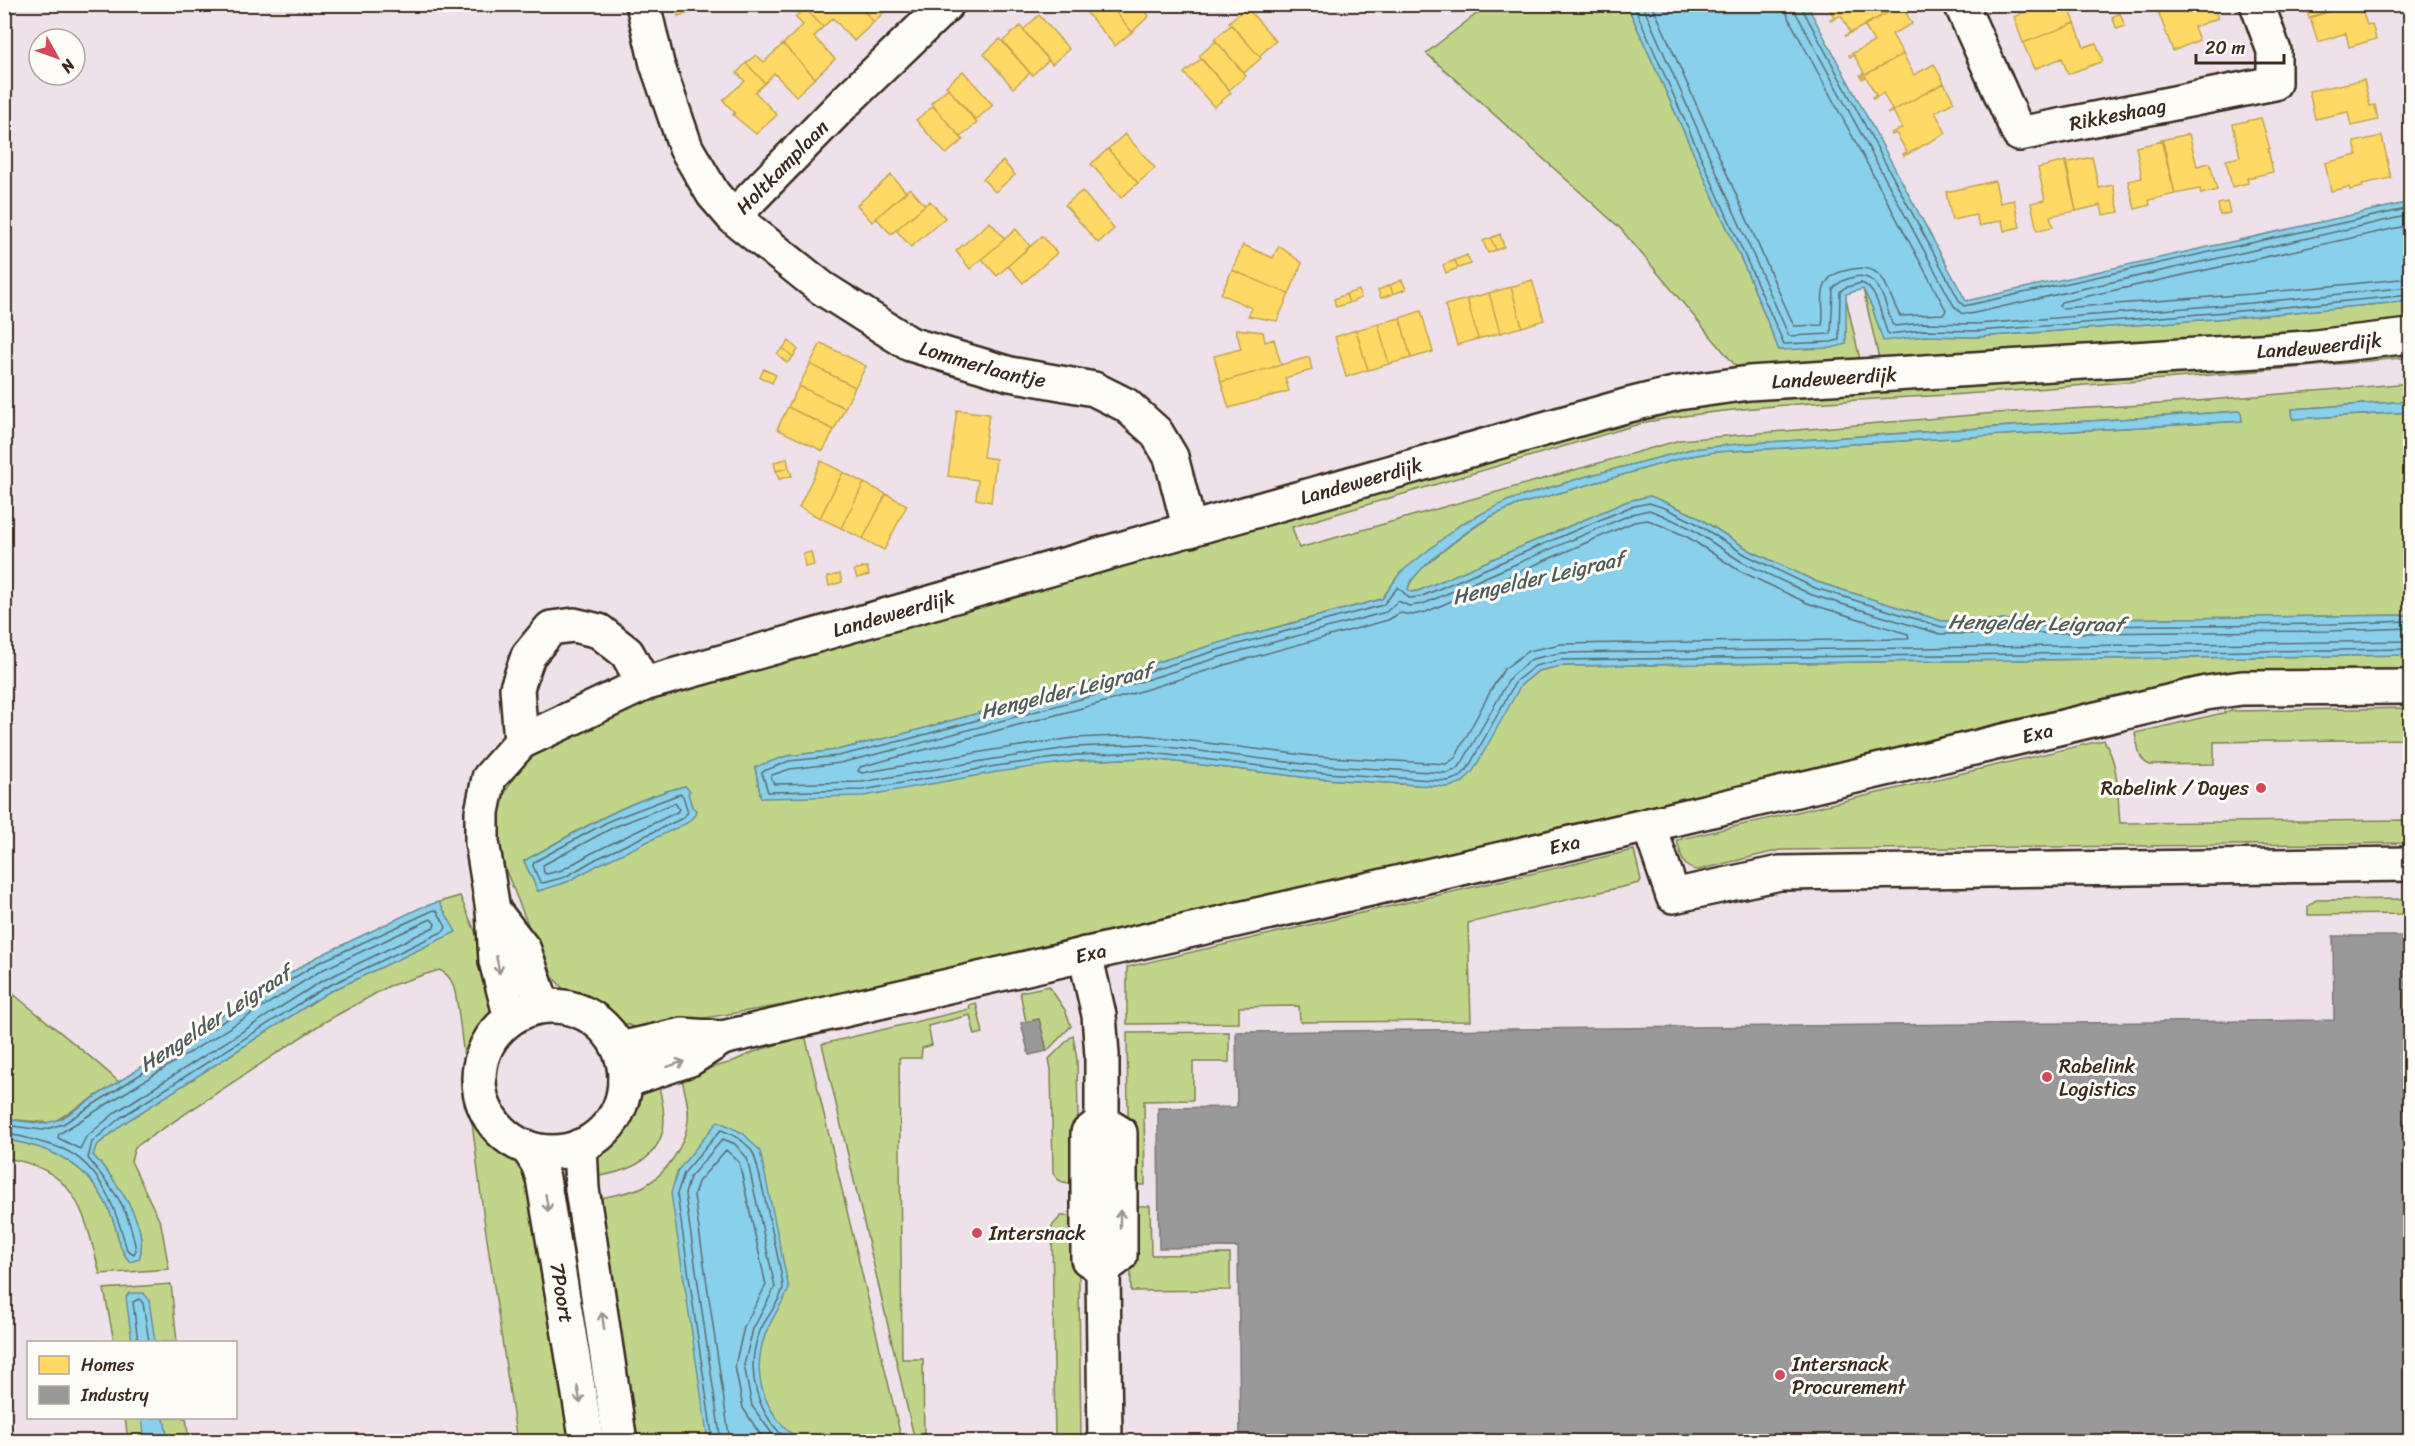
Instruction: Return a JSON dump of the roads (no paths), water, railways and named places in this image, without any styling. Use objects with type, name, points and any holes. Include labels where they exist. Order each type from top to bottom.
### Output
[{"type":"street","name":"Holtkamplaan","points":[[643,4],[657,64],[686,148],[712,194],[734,217],[847,100],[947,4]]},
{"type":"street","name":"Rikkeshaag","points":[[1961,4],[2019,134],[2274,82],[2274,51],[2257,4]]},
{"type":"street","name":"Lommerlaantje","points":[[734,217],[822,288],[910,344],[1010,374],[1094,389],[1126,405],[1156,432],[1171,457],[1190,530]]},
{"type":"street","name":"Landeweerdijk","points":[[511,1018],[496,962],[493,910],[482,842],[482,812],[489,778],[521,742],[644,684],[1625,406],[1678,393],[1749,383],[2307,348],[2410,336]]},
{"type":"street","points":[[521,742],[517,688],[528,656],[552,628],[574,626],[599,632],[627,653],[644,684]]},
{"type":"street","name":"Exa","points":[[722,1038],[1649,825],[2206,693],[2242,688],[2410,687]]},
{"type":"street","points":[[1649,825],[1673,896],[1780,873],[2410,864]]},
{"type":"street","name":"Landeweerdijk","points":[[493,910],[524,950],[543,1006]]},
{"type":"street","points":[[1085,954],[1099,1016],[1102,1055],[1102,1122],[1120,1133],[1120,1256],[1103,1269],[1106,1442]]},
{"type":"street","points":[[543,1006],[566,1006],[588,1015],[606,1029],[619,1048],[623,1059],[625,1081],[619,1108],[603,1131],[580,1146],[563,1151],[546,1152],[528,1148],[505,1135],[488,1114],[479,1088],[481,1062],[491,1037],[511,1018],[526,1010],[543,1006]]},
{"type":"street","points":[[619,1048],[682,1035],[722,1038]]},
{"type":"street","points":[[625,1081],[690,1059],[722,1038]]},
{"type":"street","name":"7Poort","points":[[580,1146],[582,1189],[620,1442]]},
{"type":"street","name":"7Poort","points":[[528,1148],[543,1178],[587,1442]]},
{"type":"water","points":[[1627,5],[1807,5],[1966,301],[2410,202],[2410,301],[2253,316],[1978,337],[1924,336],[1883,341],[1872,307],[1863,289],[1846,294],[1846,344],[1832,348],[1779,350],[1750,279]]},
{"type":"water","points":[[2410,401],[2410,412],[2293,419],[2292,409]]},
{"type":"water","name":"Hengelder Leigraaf","points":[[2241,411],[2242,421],[1714,452],[1685,457],[1517,505],[1495,515],[1458,539],[1419,571],[1408,589],[1411,592],[1418,591],[1628,501],[1650,496],[1696,516],[1749,550],[1817,582],[1942,621],[2410,615],[2410,655],[1561,666],[1538,671],[1521,685],[1473,771],[1463,782],[1449,787],[1310,778],[1144,758],[1077,761],[997,772],[864,796],[761,798],[755,767],[787,756],[837,750],[903,734],[1106,678],[1229,640],[1382,599],[1400,573],[1461,524],[1507,501],[1584,477],[1692,449],[1739,444]]},
{"type":"water","points":[[685,786],[690,791],[688,793],[692,807],[696,810],[695,815],[687,823],[567,882],[538,891],[524,861],[622,808]]},
{"type":"water","points":[[439,902],[456,932],[327,993],[124,1123],[96,1146],[93,1155],[120,1189],[135,1218],[140,1232],[139,1259],[130,1262],[126,1257],[105,1202],[96,1187],[84,1174],[71,1163],[41,1148],[5,1140],[5,1119],[43,1124],[61,1119],[315,958],[422,907]]},
{"type":"water","points":[[718,1121],[743,1133],[760,1151],[789,1289],[765,1335],[759,1366],[760,1380],[770,1407],[778,1419],[800,1441],[708,1441],[671,1193],[678,1170]]},
{"type":"water","points":[[129,1293],[144,1293],[149,1300],[155,1341],[132,1341],[126,1297]]},
{"type":"water","points":[[142,1419],[164,1419],[168,1441],[145,1441]]},
{"type":"place","name":"Rabelink / Dayes","points":[[2261,788]]},
{"type":"place","name":"Rabelink Logistics","points":[[2047,1077]]},
{"type":"place","name":"Intersnack","points":[[977,1233]]},
{"type":"place","name":"Intersnack Procurement","points":[[1780,1375]]}]
